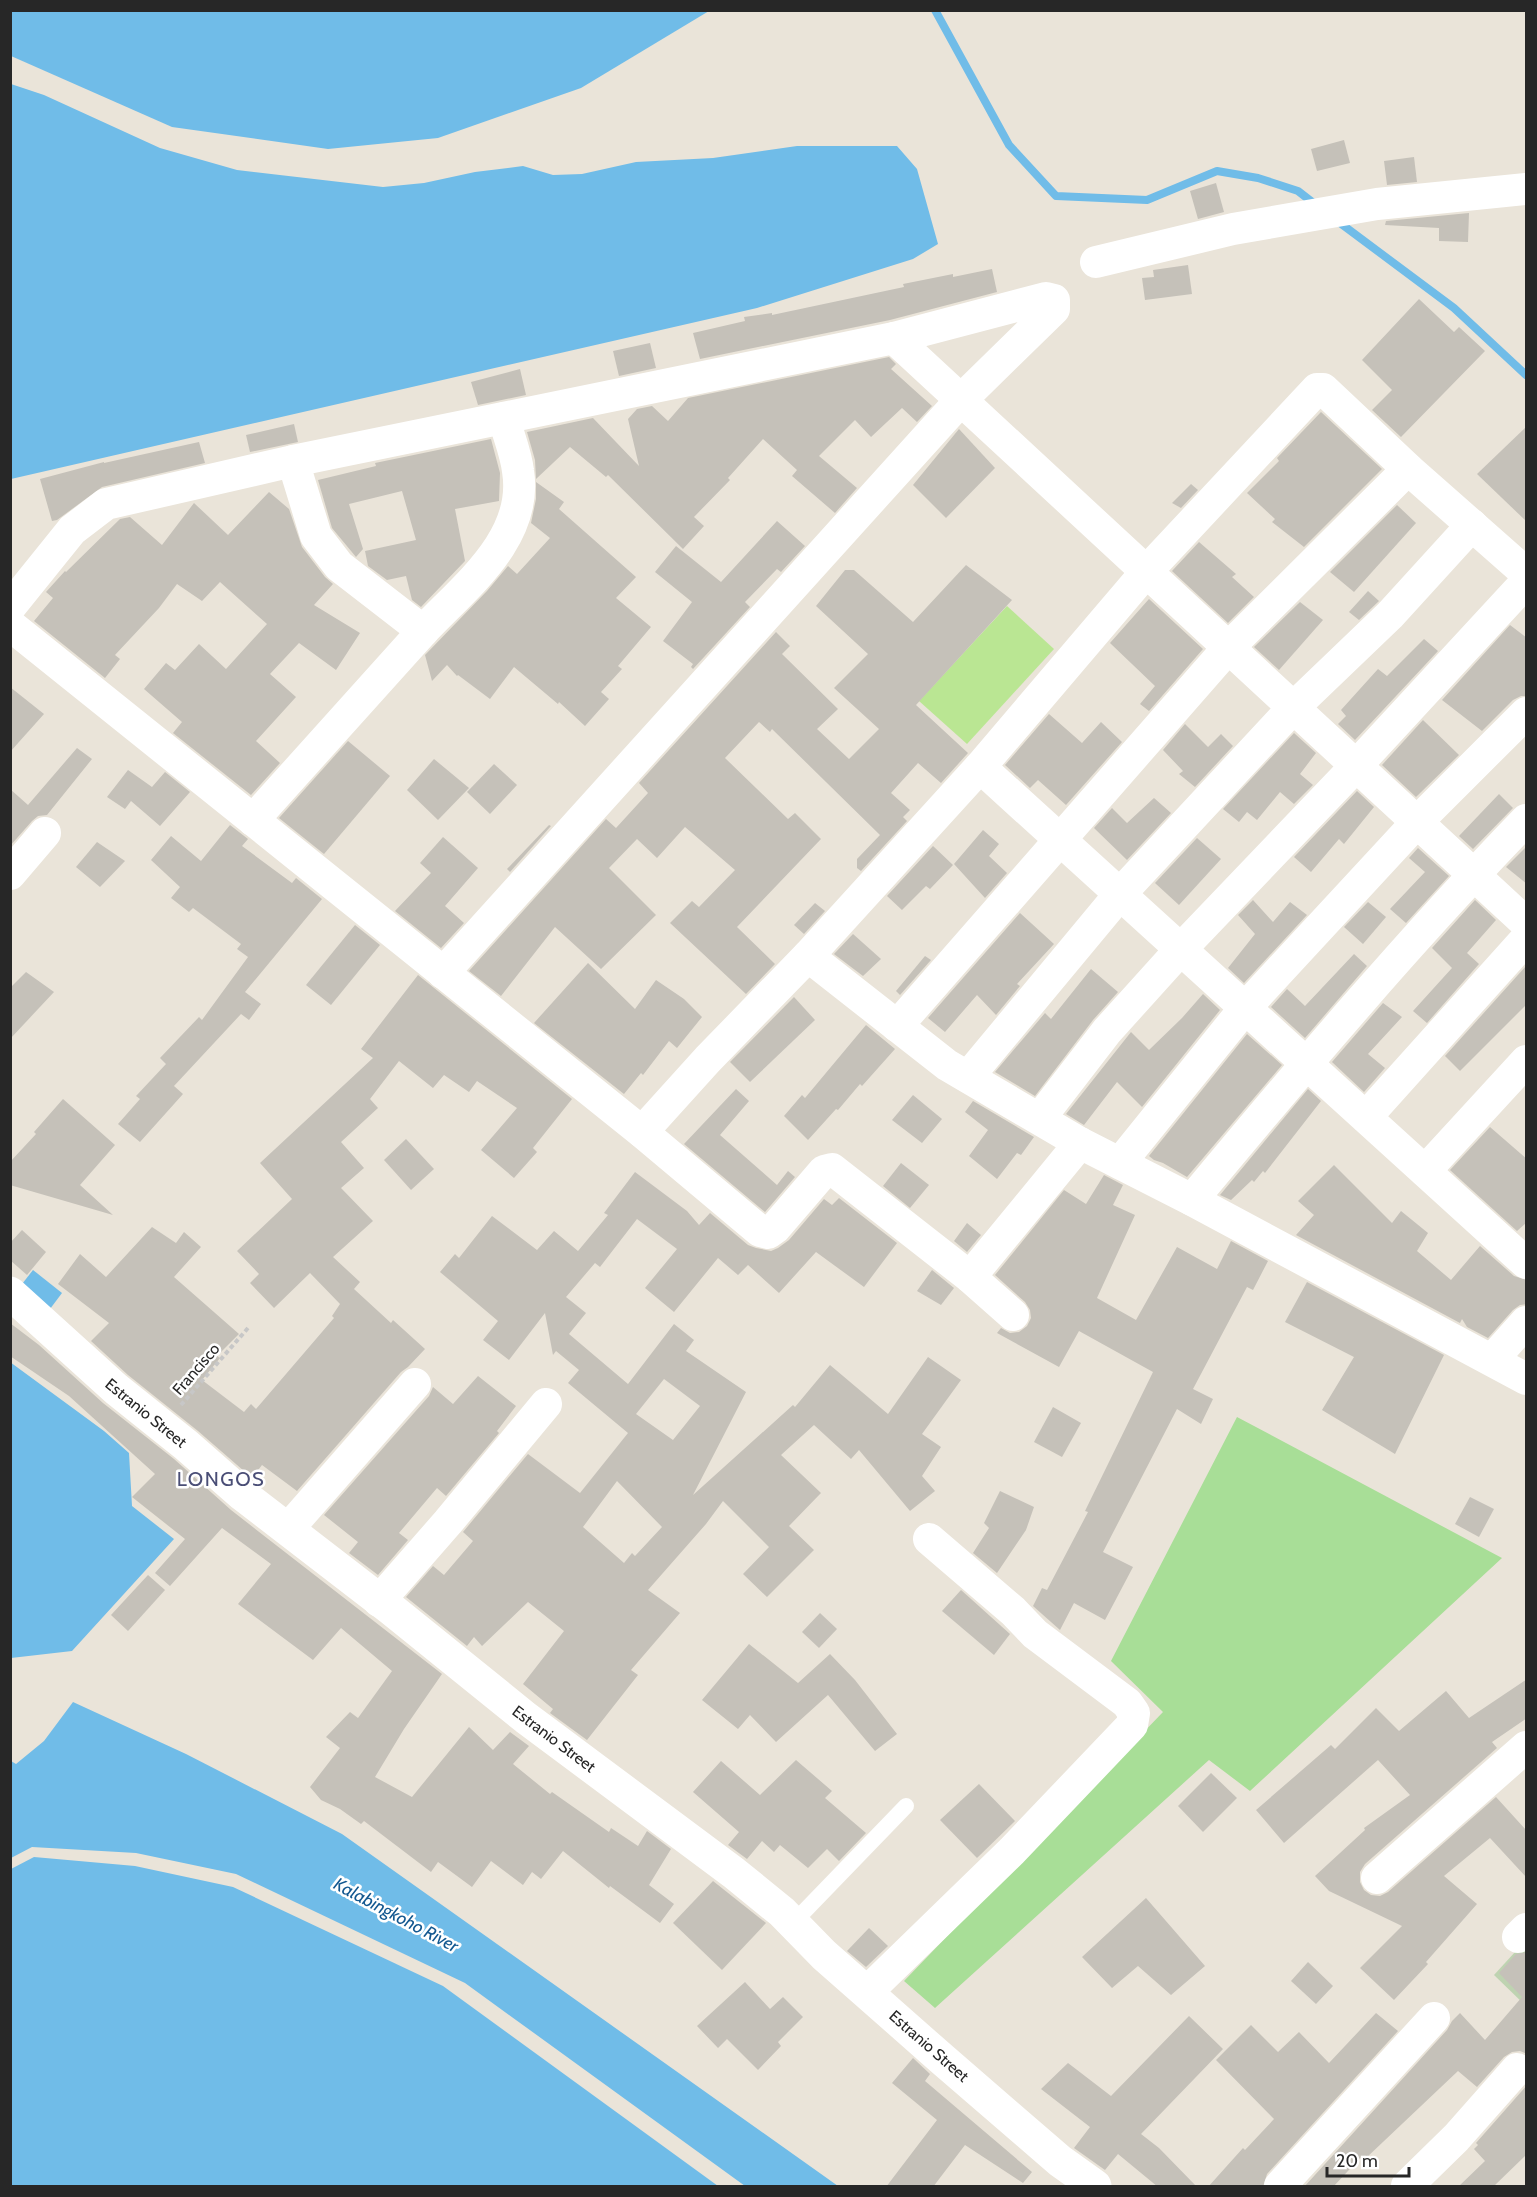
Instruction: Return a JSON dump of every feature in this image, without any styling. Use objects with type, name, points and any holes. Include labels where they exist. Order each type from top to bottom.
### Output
[{"type":"street","points":[[1096,262],[1233,229],[1377,204],[1527,189]]},
{"type":"street","points":[[10,607],[72,530],[106,504],[293,461],[894,338],[1046,298],[1054,300],[1054,309],[960,401],[443,973]]},
{"type":"street","points":[[894,338],[1527,923]]},
{"type":"street","points":[[642,1132],[708,1059],[808,956],[980,767],[1146,572],[1317,389],[1323,389],[1408,469],[1527,573]]},
{"type":"street","points":[[253,820],[423,631],[495,555],[509,531],[519,500],[519,472],[504,418]]},
{"type":"street","points":[[293,461],[316,537],[339,566],[423,631]]},
{"type":"street","points":[[897,1026],[1228,648],[1408,469]]},
{"type":"street","points":[[968,1077],[1119,894],[1293,708],[1390,615],[1473,525]]},
{"type":"street","points":[[1040,1118],[1107,1031],[1181,949],[1527,582]]},
{"type":"street","points":[[10,625],[642,1132],[760,1231],[768,1233],[775,1228],[824,1171],[832,1169],[970,1277],[1013,1315]]},
{"type":"street","points":[[1120,1163],[1245,1008],[1418,821],[1527,713]]},
{"type":"street","points":[[980,767],[1527,1263]]},
{"type":"street","points":[[1192,1200],[1306,1062],[1473,874],[1527,820]]},
{"type":"street","points":[[10,874],[45,833]]},
{"type":"street","points":[[1366,1117],[1527,939]]},
{"type":"street","points":[[808,956],[947,1065],[1080,1143],[1192,1200],[1527,1379]]},
{"type":"street","points":[[1425,1171],[1527,1061]]},
{"type":"street","points":[[970,1277],[1080,1143]]},
{"type":"street","name":"Estranio Street","points":[[10,1293],[116,1389],[243,1495],[578,1758],[734,1873],[793,1923],[824,1955],[1060,2161],[1095,2187]]},
{"type":"street","points":[[1492,1360],[1527,1322]]},
{"type":"street","points":[[288,1529],[415,1384]]},
{"type":"street","points":[[379,1601],[546,1404]]},
{"type":"street","points":[[867,1992],[1020,1843],[1132,1725],[1134,1713],[1127,1703],[1035,1634],[1013,1611],[929,1539]]},
{"type":"street","points":[[1377,1878],[1527,1747]]},
{"type":"street","points":[[1280,2187],[1434,2018]]},
{"type":"street","points":[[1407,2187],[1456,2138],[1517,2069]]},
{"type":"lane","points":[[793,1923],[906,1806]]},
{"type":"path","name":"Francisco","points":[[161,1425],[248,1329]]},
{"type":"green space","points":[[1007,606],[1054,649],[967,744],[919,701]]},
{"type":"green space","points":[[1237,1417],[1502,1558],[1250,1791],[1209,1760],[935,2008],[904,1981],[1163,1712],[1111,1661]]},
{"type":"green space","points":[[1526,1940],[1526,2006],[1494,1975]]},
{"type":"water","points":[[11,10],[709,11],[581,88],[438,138],[328,149],[172,127],[11,56]]},
{"type":"water","points":[[11,84],[44,95],[160,148],[237,170],[383,187],[424,183],[475,172],[523,166],[553,175],[582,174],[636,162],[713,158],[797,146],[897,146],[917,169],[938,244],[913,259],[757,308],[11,479]]},
{"type":"water","points":[[33,1270],[62,1293],[44,1317],[15,1293]]},
{"type":"water","points":[[10,1362],[104,1431],[129,1453],[132,1506],[174,1539],[72,1651],[11,1658]]},
{"type":"water","name":"Kalabingkoho River","points":[[73,1702],[186,1754],[342,1834],[838,2186],[745,2186],[465,1983],[236,1874],[136,1853],[32,1847],[11,1858],[11,1761],[16,1764],[44,1741]]},
{"type":"water","points":[[34,1857],[135,1866],[233,1887],[443,1986],[718,2186],[11,2186],[11,1869]]},
{"type":"building","points":[[1344,140],[1350,163],[1317,171],[1311,149]]},
{"type":"building","points":[[1414,157],[1417,182],[1387,185],[1384,161]]},
{"type":"building","points":[[1216,183],[1224,212],[1198,219],[1190,191]]},
{"type":"building","points":[[1469,213],[1468,242],[1439,241],[1439,228],[1385,225],[1386,221]]},
{"type":"building","points":[[1188,265],[1192,294],[1145,300],[1142,278],[1154,277],[1153,270]]},
{"type":"building","points":[[992,269],[997,292],[890,320],[700,359],[693,333],[745,321],[744,317],[772,313],[772,315],[904,287],[903,284]]},
{"type":"building","points":[[1419,299],[1454,332],[1459,327],[1485,351],[1401,437],[1372,410],[1392,390],[1362,360]]},
{"type":"building","points":[[650,343],[656,368],[619,376],[613,351]]},
{"type":"building","points":[[889,357],[896,364],[891,369],[932,406],[917,422],[902,408],[871,437],[855,420],[819,456],[857,488],[835,513],[792,476],[797,470],[763,439],[728,478],[730,480],[694,517],[704,526],[683,549],[608,475],[606,477],[570,447],[536,479],[535,460],[527,432],[593,418],[639,466],[628,419],[637,409],[652,406],[668,421],[688,398]]},
{"type":"building","points":[[520,369],[526,395],[478,405],[471,382]]},
{"type":"building","points":[[1321,412],[1382,469],[1304,547],[1272,522],[1275,519],[1247,493],[1279,461],[1277,458]]},
{"type":"building","points":[[294,424],[298,442],[250,452],[246,435]]},
{"type":"building","points":[[1527,426],[1527,522],[1477,474]]},
{"type":"building","points":[[959,429],[995,468],[946,518],[913,485]]},
{"type":"building","points":[[491,439],[500,473],[499,501],[455,509],[465,561],[421,607],[412,600],[406,576],[387,580],[368,566],[365,551],[416,540],[402,491],[349,504],[363,549],[356,557],[332,528],[318,480],[376,466],[375,463]]},
{"type":"building","points":[[199,442],[205,463],[102,487],[57,520],[52,521],[40,479],[104,462]]},
{"type":"building","points":[[536,482],[564,502],[559,509],[636,577],[616,598],[651,627],[618,666],[622,669],[601,692],[609,699],[585,726],[559,702],[558,704],[514,667],[490,699],[457,676],[447,665],[432,681],[425,655],[508,566],[517,574],[550,538],[531,523],[536,499]]},
{"type":"building","points":[[1191,484],[1198,490],[1181,508],[1172,503]]},
{"type":"building","points":[[269,492],[289,509],[302,547],[333,584],[314,605],[360,633],[336,670],[299,643],[270,674],[296,697],[256,741],[280,763],[251,795],[173,733],[182,722],[144,689],[166,663],[175,670],[199,644],[226,669],[267,624],[220,582],[202,601],[177,584],[159,608],[115,655],[120,659],[105,678],[34,621],[53,598],[46,592],[120,519],[130,517],[162,545],[194,503],[228,535]]},
{"type":"building","points":[[1397,505],[1416,523],[1354,592],[1330,572]]},
{"type":"building","points":[[777,521],[805,546],[781,572],[777,569],[745,602],[750,607],[693,669],[691,667],[693,664],[663,641],[692,602],[655,572],[676,546],[721,582]]},
{"type":"building","points":[[1199,542],[1236,574],[1232,577],[1254,597],[1228,623],[1172,571]]},
{"type":"building","points":[[966,565],[1012,600],[916,705],[968,753],[941,783],[918,763],[891,793],[910,810],[903,817],[907,821],[861,871],[857,868],[857,859],[880,835],[772,729],[770,732],[759,722],[725,758],[788,819],[795,813],[821,839],[737,927],[775,964],[746,994],[670,923],[692,901],[699,907],[735,870],[685,827],[657,858],[637,839],[609,868],[656,915],[601,969],[555,927],[501,996],[469,971],[606,819],[616,828],[648,793],[639,783],[776,632],[790,646],[782,654],[838,709],[817,729],[849,759],[879,729],[834,688],[868,654],[816,606],[845,570],[854,570],[913,622]]},
{"type":"building","points":[[1368,591],[1379,601],[1359,620],[1349,612]]},
{"type":"building","points":[[1149,599],[1203,649],[1149,711],[1140,704],[1155,686],[1110,643]]},
{"type":"building","points":[[1300,602],[1323,620],[1279,670],[1254,647]]},
{"type":"building","points":[[1510,625],[1527,638],[1527,696],[1513,700],[1482,731],[1442,700]]},
{"type":"building","points":[[1424,639],[1438,651],[1355,740],[1338,724],[1346,716],[1341,710],[1378,669],[1387,676]]},
{"type":"building","points":[[10,687],[44,714],[10,752]]},
{"type":"building","points":[[1049,714],[1082,743],[1101,722],[1122,742],[1066,805],[1038,780],[1030,788],[1005,765]]},
{"type":"building","points":[[1423,720],[1459,755],[1416,797],[1382,765]]},
{"type":"building","points":[[1185,724],[1208,747],[1221,734],[1233,746],[1195,787],[1179,774],[1183,771],[1163,750]]},
{"type":"building","points":[[1294,733],[1316,753],[1300,774],[1313,785],[1294,804],[1280,792],[1257,820],[1247,812],[1239,822],[1223,809]]},
{"type":"building","points":[[348,741],[390,776],[324,854],[279,818]]},
{"type":"building","points":[[77,748],[92,759],[47,815],[38,816],[32,821],[10,846],[10,789],[28,805]]},
{"type":"building","points":[[434,759],[469,788],[438,820],[407,790]]},
{"type":"building","points":[[494,764],[517,785],[490,814],[467,792]]},
{"type":"building","points":[[128,770],[152,787],[165,772],[190,792],[160,826],[131,801],[125,809],[107,797]]},
{"type":"building","points":[[1357,791],[1374,807],[1344,844],[1339,839],[1311,872],[1294,857]]},
{"type":"building","points":[[1499,794],[1513,808],[1473,849],[1459,836]]},
{"type":"building","points":[[1154,798],[1171,813],[1127,860],[1094,828],[1112,808],[1127,823]]},
{"type":"building","points":[[230,825],[248,839],[242,846],[292,883],[296,878],[322,899],[245,992],[261,1004],[249,1020],[241,1014],[174,1086],[183,1094],[140,1142],[118,1124],[140,1099],[136,1096],[166,1064],[160,1058],[199,1017],[202,1020],[248,957],[237,949],[241,944],[193,908],[189,912],[171,898],[180,887],[151,860],[171,836],[201,861]]},
{"type":"building","points":[[549,825],[551,826],[510,872],[507,869]]},
{"type":"building","points":[[983,830],[999,844],[989,856],[1007,873],[985,898],[954,864]]},
{"type":"building","points":[[443,837],[478,868],[445,906],[464,923],[441,948],[395,911],[431,873],[420,863]]},
{"type":"building","points":[[1197,838],[1221,859],[1179,905],[1155,883]]},
{"type":"building","points":[[97,842],[125,861],[100,887],[76,867]]},
{"type":"building","points":[[933,846],[953,865],[930,889],[926,886],[902,910],[887,896]]},
{"type":"building","points":[[1527,846],[1527,884],[1506,867]]},
{"type":"building","points":[[1418,848],[1449,876],[1406,923],[1390,909],[1425,872],[1409,858]]},
{"type":"building","points":[[1253,900],[1273,922],[1290,902],[1307,915],[1244,983],[1228,968],[1255,934],[1238,915]]},
{"type":"building","points":[[1475,900],[1496,920],[1467,953],[1479,964],[1427,1023],[1413,1011],[1452,968],[1432,948]]},
{"type":"building","points":[[1368,902],[1386,917],[1363,944],[1344,927]]},
{"type":"building","points":[[815,903],[825,911],[804,934],[794,925]]},
{"type":"building","points":[[1020,913],[1054,944],[1017,984],[1020,986],[996,1015],[977,995],[945,1032],[928,1018]]},
{"type":"building","points":[[355,925],[380,945],[331,1005],[306,985]]},
{"type":"building","points":[[853,934],[881,959],[863,976],[834,954]]},
{"type":"building","points":[[1354,954],[1367,966],[1305,1038],[1271,1007],[1287,989],[1305,1006]]},
{"type":"building","points":[[925,956],[931,960],[900,995],[896,991]]},
{"type":"building","points":[[588,963],[635,1009],[656,980],[684,999],[702,1017],[677,1048],[669,1041],[643,1075],[641,1073],[624,1094],[534,1023]]},
{"type":"building","points":[[1527,965],[1527,1004],[1460,1071],[1445,1056]]},
{"type":"building","points":[[1091,969],[1118,992],[1093,1020],[1035,1096],[995,1072],[1045,1013],[1051,1019]]},
{"type":"building","points":[[26,972],[54,992],[10,1039],[10,988]]},
{"type":"building","points":[[418,975],[572,1099],[533,1148],[537,1152],[514,1178],[481,1150],[517,1108],[477,1081],[469,1092],[444,1075],[433,1088],[399,1061],[370,1099],[378,1108],[341,1142],[364,1168],[341,1188],[373,1221],[333,1257],[360,1282],[354,1289],[391,1323],[393,1320],[425,1349],[401,1372],[297,1491],[262,1465],[252,1478],[128,1375],[91,1341],[109,1323],[58,1284],[80,1254],[106,1277],[152,1227],[176,1243],[184,1232],[201,1247],[174,1277],[239,1334],[217,1356],[220,1358],[202,1380],[244,1412],[251,1404],[256,1409],[334,1318],[332,1316],[340,1304],[310,1273],[274,1308],[250,1283],[259,1274],[237,1251],[292,1199],[260,1163],[373,1058],[361,1049]]},
{"type":"building","points":[[1203,994],[1220,1010],[1142,1107],[1117,1082],[1084,1125],[1066,1114],[1131,1032],[1149,1050]]},
{"type":"building","points":[[794,997],[815,1020],[750,1082],[730,1062]]},
{"type":"building","points":[[1383,1003],[1402,1017],[1368,1054],[1385,1068],[1364,1092],[1332,1062]]},
{"type":"building","points":[[866,1025],[895,1049],[808,1140],[784,1116],[802,1095],[805,1098]]},
{"type":"building","points":[[1247,1034],[1282,1065],[1187,1177],[1154,1160],[1149,1156]]},
{"type":"building","points":[[736,1089],[749,1101],[720,1135],[777,1185],[788,1171],[795,1177],[765,1212],[684,1144]]},
{"type":"building","points":[[1308,1089],[1321,1101],[1265,1173],[1263,1171],[1254,1182],[1252,1180],[1231,1200],[1220,1195]]},
{"type":"building","points":[[913,1095],[942,1119],[922,1143],[892,1120]]},
{"type":"building","points":[[63,1099],[115,1145],[80,1185],[113,1215],[10,1185],[10,1162],[36,1134],[34,1132]]},
{"type":"building","points":[[973,1101],[1034,1137],[1021,1155],[1017,1153],[997,1179],[969,1156],[988,1130],[965,1112]]},
{"type":"building","points":[[1490,1127],[1527,1159],[1527,1222],[1517,1231],[1450,1170]]},
{"type":"building","points":[[406,1139],[434,1169],[411,1190],[384,1160]]},
{"type":"building","points":[[901,1163],[929,1185],[910,1208],[883,1186]]},
{"type":"building","points":[[1334,1165],[1392,1223],[1401,1211],[1428,1233],[1417,1251],[1451,1280],[1480,1246],[1514,1276],[1527,1280],[1527,1304],[1520,1305],[1513,1310],[1488,1338],[1467,1327],[1462,1319],[1460,1323],[1296,1235],[1314,1215],[1298,1201]]},
{"type":"building","points":[[635,1172],[687,1211],[699,1225],[710,1213],[748,1245],[756,1248],[771,1251],[778,1248],[789,1240],[824,1199],[832,1205],[839,1198],[897,1243],[864,1287],[816,1252],[779,1293],[748,1265],[738,1275],[718,1258],[674,1312],[645,1288],[677,1249],[637,1219],[600,1267],[595,1263],[566,1297],[586,1313],[569,1334],[628,1384],[674,1324],[694,1340],[686,1351],[746,1392],[693,1495],[793,1405],[795,1407],[830,1365],[888,1414],[928,1357],[961,1380],[922,1434],[941,1447],[922,1476],[935,1491],[910,1511],[859,1450],[851,1459],[814,1425],[781,1455],[821,1493],[789,1526],[814,1550],[767,1597],[743,1574],[769,1547],[723,1501],[706,1524],[648,1590],[680,1613],[631,1670],[638,1675],[587,1740],[550,1713],[553,1709],[523,1684],[564,1631],[528,1602],[482,1646],[474,1637],[467,1646],[406,1597],[433,1566],[444,1575],[473,1541],[463,1532],[528,1454],[580,1493],[628,1433],[568,1383],[579,1370],[556,1351],[553,1355],[545,1313],[509,1360],[483,1340],[498,1321],[440,1272],[455,1254],[459,1258],[492,1216],[537,1250],[554,1231],[578,1251],[608,1215],[604,1213]],"holes":[[[664,1379],[700,1406],[673,1440],[636,1414]],[[617,1481],[662,1527],[635,1556],[632,1553],[624,1563],[583,1527]]]},
{"type":"building","points":[[1104,1175],[1123,1185],[1113,1205],[1135,1215],[1097,1298],[1136,1320],[1177,1247],[1217,1269],[1231,1241],[1268,1261],[1253,1290],[1247,1287],[1193,1389],[1213,1399],[1201,1424],[1177,1409],[1103,1552],[1133,1567],[1105,1620],[1074,1603],[1060,1630],[1033,1606],[1042,1588],[1047,1590],[1088,1512],[1085,1511],[1153,1372],[1079,1331],[1059,1367],[997,1333],[1001,1328],[1010,1333],[1019,1332],[1027,1326],[1031,1318],[1030,1310],[1025,1302],[995,1275],[1064,1190],[1086,1204]]},
{"type":"building","points":[[967,1223],[981,1235],[967,1252],[954,1241]]},
{"type":"building","points":[[22,1230],[46,1252],[27,1275],[10,1260],[10,1243]]},
{"type":"building","points":[[932,1270],[954,1288],[941,1305],[917,1291]]},
{"type":"building","points":[[1307,1282],[1444,1355],[1395,1454],[1322,1410],[1354,1357],[1285,1322]]},
{"type":"building","points":[[10,1323],[39,1345],[103,1403],[174,1459],[231,1510],[442,1674],[404,1729],[375,1777],[412,1797],[469,1727],[493,1750],[510,1732],[529,1746],[513,1764],[550,1794],[552,1792],[609,1832],[611,1828],[638,1846],[647,1831],[671,1849],[649,1885],[674,1904],[660,1923],[610,1886],[609,1888],[563,1851],[541,1879],[532,1872],[523,1885],[491,1861],[472,1887],[438,1862],[431,1872],[364,1821],[361,1824],[340,1809],[321,1800],[310,1787],[340,1748],[326,1737],[350,1712],[358,1718],[392,1671],[341,1628],[313,1660],[238,1604],[271,1564],[222,1528],[170,1586],[155,1573],[185,1539],[132,1497],[155,1474],[69,1396],[10,1356]]},
{"type":"building","points":[[478,1376],[516,1406],[497,1431],[499,1433],[446,1496],[437,1488],[399,1533],[408,1540],[378,1575],[349,1553],[358,1542],[324,1515],[429,1396],[433,1387],[453,1404]]},
{"type":"building","points":[[1053,1407],[1081,1423],[1062,1457],[1034,1442]]},
{"type":"building","points":[[1000,1491],[1034,1507],[1026,1530],[997,1573],[973,1553],[989,1528],[984,1523]]},
{"type":"building","points":[[1470,1497],[1494,1509],[1479,1537],[1455,1524]]},
{"type":"building","points":[[148,1575],[165,1590],[128,1631],[111,1615]]},
{"type":"building","points":[[961,1590],[1010,1634],[994,1655],[942,1611]]},
{"type":"building","points":[[820,1613],[837,1629],[819,1648],[802,1632]]},
{"type":"building","points":[[749,1644],[798,1683],[830,1654],[855,1680],[897,1734],[875,1751],[828,1695],[776,1742],[750,1715],[738,1729],[702,1700]]},
{"type":"building","points":[[1527,1679],[1527,1718],[1492,1742],[1497,1748],[1365,1864],[1360,1872],[1360,1882],[1364,1890],[1371,1895],[1380,1896],[1388,1892],[1496,1797],[1527,1831],[1527,1878],[1490,1838],[1444,1876],[1477,1904],[1426,1962],[1428,1964],[1394,2000],[1360,1968],[1402,1926],[1329,1891],[1315,1876],[1365,1830],[1364,1828],[1410,1795],[1378,1760],[1284,1843],[1256,1810],[1331,1745],[1335,1749],[1376,1708],[1399,1731],[1446,1691],[1469,1718]]},
{"type":"building","points":[[796,1760],[832,1791],[825,1798],[866,1833],[839,1861],[827,1849],[808,1868],[780,1845],[774,1852],[762,1841],[747,1859],[728,1845],[739,1832],[693,1792],[721,1761],[760,1795]]},
{"type":"building","points":[[1211,1773],[1237,1798],[1203,1832],[1178,1806]]},
{"type":"building","points":[[979,1784],[1015,1821],[977,1858],[940,1820]]},
{"type":"building","points":[[713,1881],[766,1923],[722,1970],[673,1923]]},
{"type":"building","points":[[1146,1898],[1205,1966],[1171,1995],[1138,1966],[1112,1988],[1082,1957]]},
{"type":"building","points":[[869,1928],[888,1946],[866,1967],[847,1951]]},
{"type":"building","points":[[1527,1952],[1527,2054],[1520,2051],[1512,2052],[1504,2057],[1477,2087],[1458,2071],[1365,2159],[1362,2156],[1333,2187],[1304,2187],[1460,2013],[1485,2040],[1522,1997],[1499,1973],[1516,1954]]},
{"type":"building","points":[[1308,1962],[1333,1986],[1316,2004],[1291,1981]]},
{"type":"building","points":[[745,1982],[770,2009],[783,1997],[803,2017],[778,2042],[781,2046],[758,2070],[727,2039],[718,2048],[697,2026]]},
{"type":"building","points":[[1376,2013],[1398,2031],[1267,2174],[1263,2187],[1208,2187],[1243,2148],[1245,2150],[1274,2119],[1216,2060],[1251,2025],[1278,2052],[1299,2032],[1329,2063]]},
{"type":"building","points":[[1189,2016],[1223,2049],[1141,2134],[1159,2148],[1197,2187],[1158,2187],[1118,2154],[1105,2170],[1074,2148],[1090,2127],[1041,2089],[1068,2063],[1111,2096]]},
{"type":"building","points":[[913,2058],[930,2074],[925,2081],[1032,2172],[1023,2183],[965,2145],[933,2187],[886,2187],[937,2120],[892,2083]]},
{"type":"building","points":[[1527,2085],[1527,2154],[1493,2187],[1458,2187],[1485,2161],[1474,2149],[1478,2145],[1476,2143]]},
{"type":"waterway","points":[[935,10],[1009,145],[1056,196],[1147,200],[1217,171],[1258,178],[1298,191],[1316,205]]},
{"type":"waterway","points":[[1336,220],[1454,308],[1526,375]]},
{"type":"district","name":"LONGOS","points":[[221,1479]]}]
